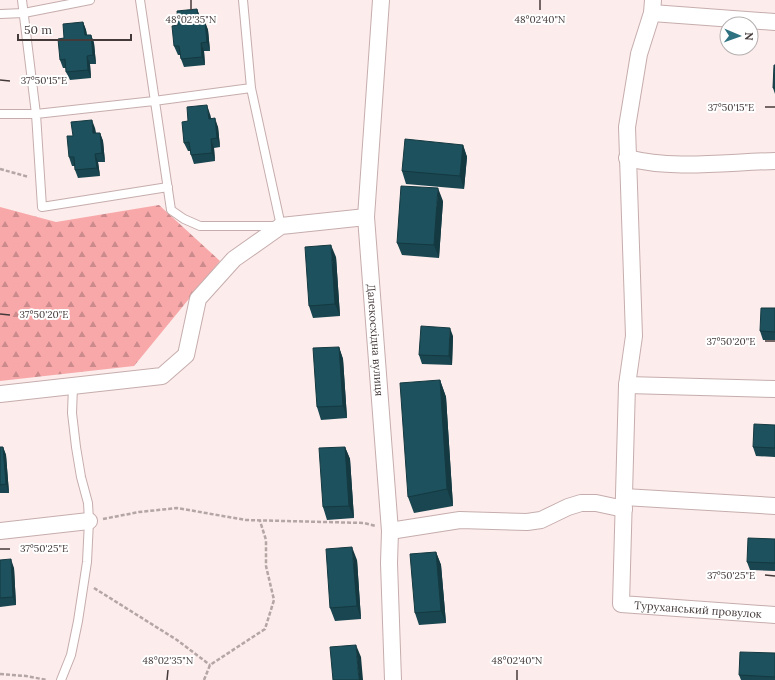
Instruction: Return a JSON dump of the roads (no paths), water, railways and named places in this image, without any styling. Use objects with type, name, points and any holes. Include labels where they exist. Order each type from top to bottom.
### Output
[{"type":"street","name":"Далекосхідна вулиця","points":[[381,0],[366,217],[390,531],[389,563],[393,680]]},
{"type":"street","points":[[624,503],[627,385],[634,336],[627,128],[639,54],[652,6],[775,22]]},
{"type":"street","points":[[627,158],[643,162],[673,165],[775,161]]},
{"type":"street","points":[[0,394],[162,376],[186,355],[198,299],[234,259],[281,226],[366,217]]},
{"type":"street","points":[[627,385],[775,390]]},
{"type":"street","points":[[390,531],[460,520],[527,522],[541,520],[568,507],[581,503],[775,506]]},
{"type":"street","name":"Туруханський провулок","points":[[624,503],[621,604],[775,615]]},
{"type":"street","points":[[0,531],[89,521]]},
{"type":"lane","points":[[22,0],[36,114],[42,207],[168,187]]},
{"type":"lane","points":[[0,14],[24,13],[90,0]]},
{"type":"lane","points":[[140,0],[171,210],[184,219],[200,226],[281,226],[251,88],[243,0]]},
{"type":"lane","points":[[0,114],[36,114],[154,101],[251,88]]},
{"type":"lane","points":[[62,680],[71,655],[84,582],[87,562],[89,521],[88,503],[76,447],[72,412],[73,386]]}]
